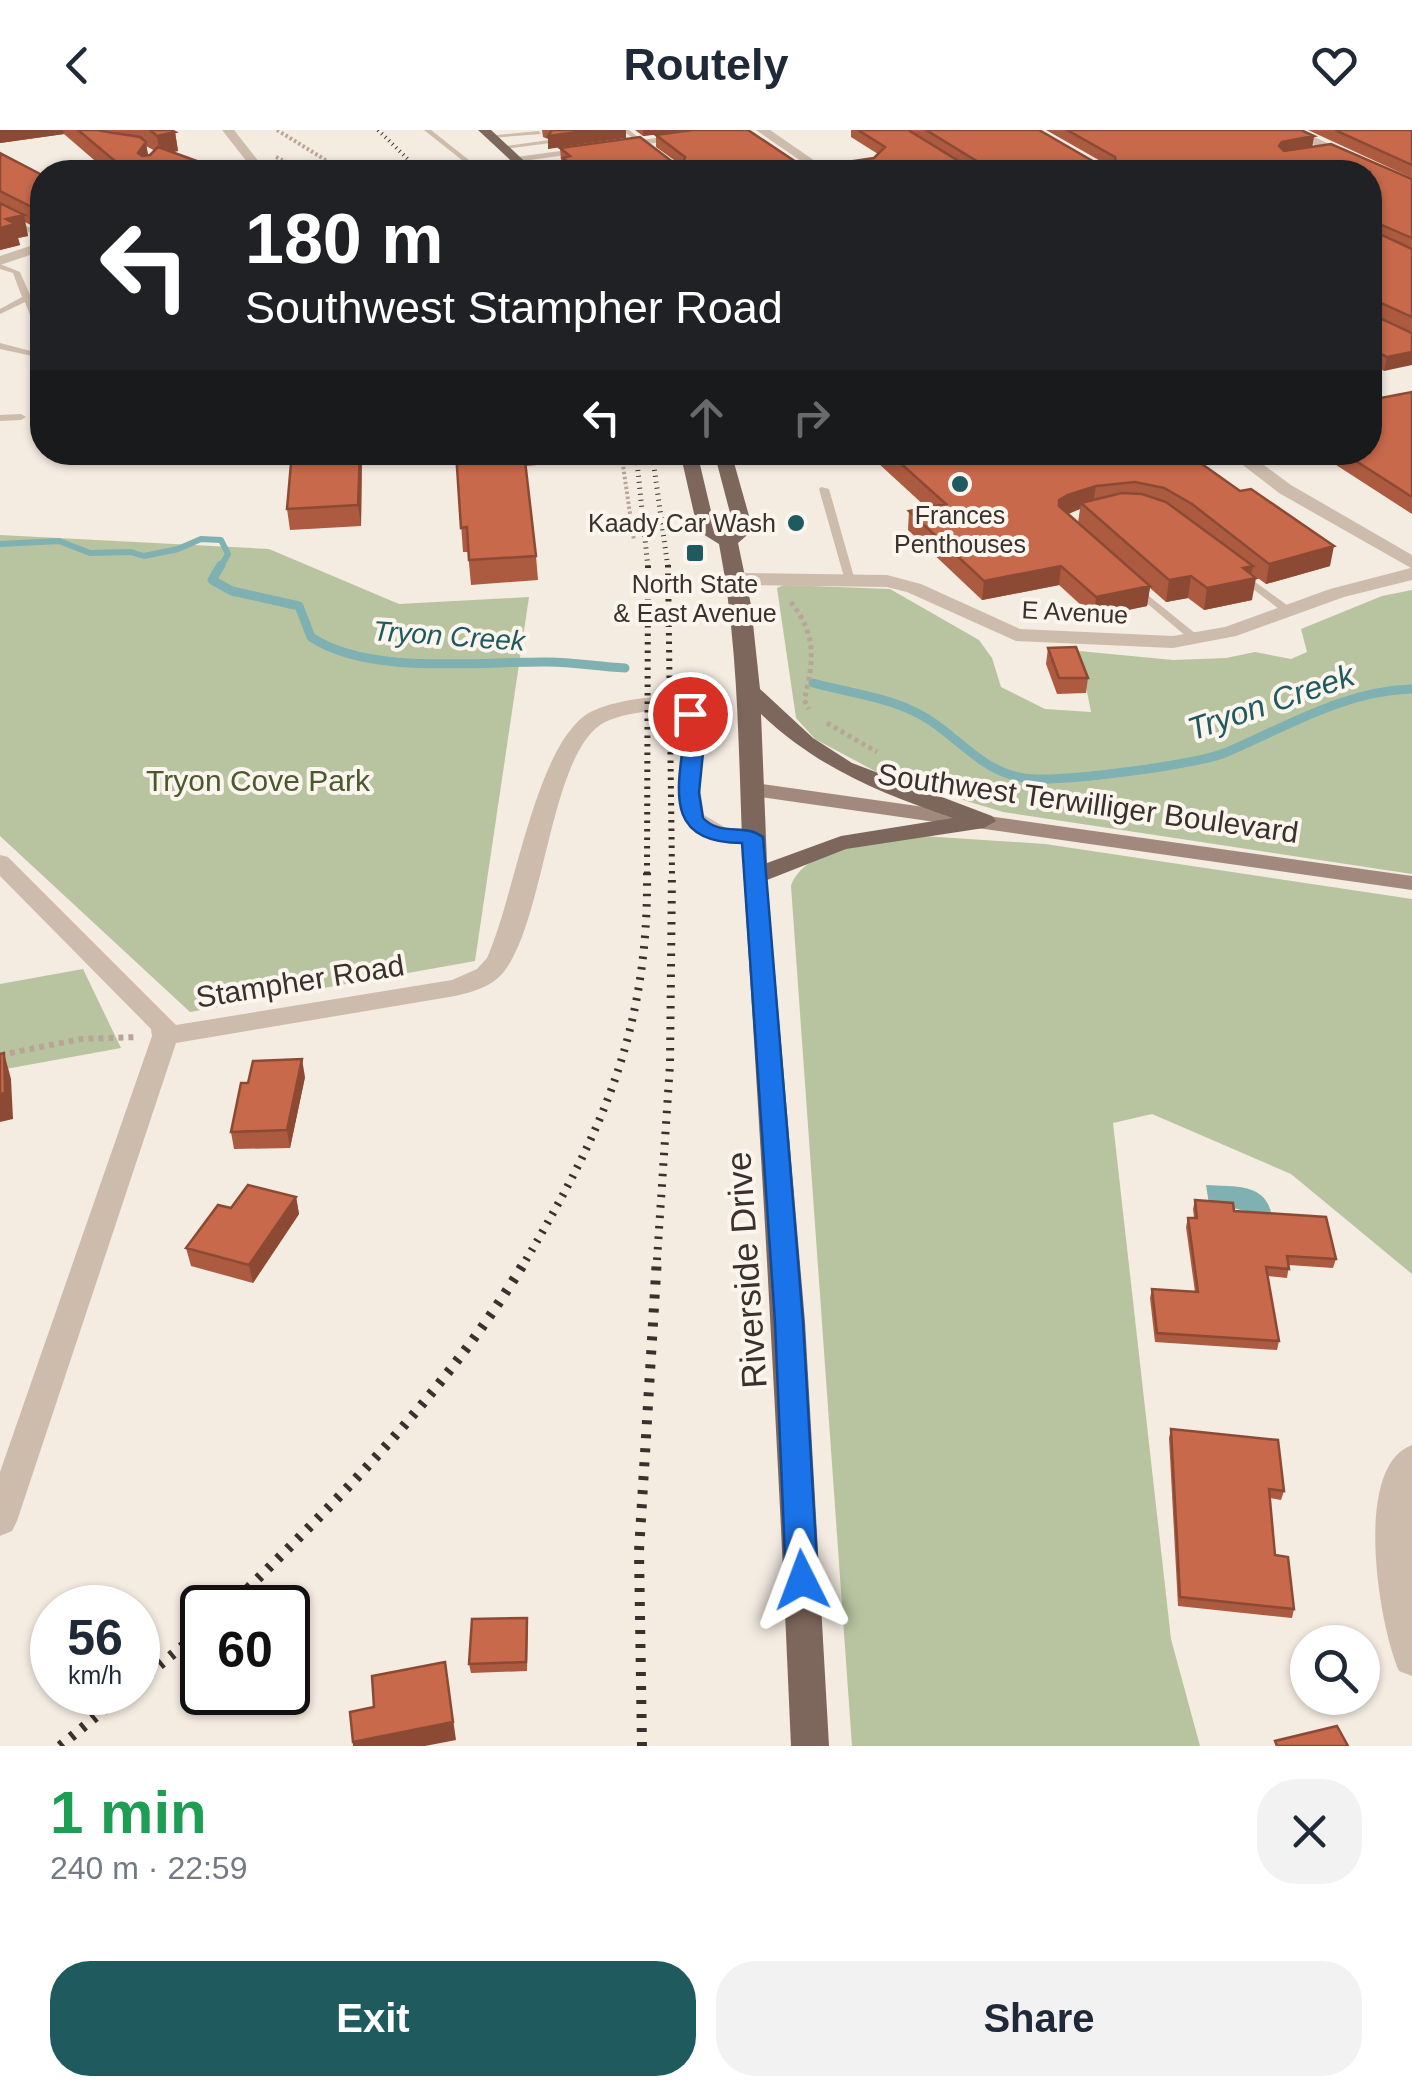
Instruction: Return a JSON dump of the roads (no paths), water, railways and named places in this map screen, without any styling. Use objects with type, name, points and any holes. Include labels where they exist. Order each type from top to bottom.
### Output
[{"type":"main road","points":[[487,133],[515,158]]},
{"type":"main road","points":[[691,465],[708,531],[728,541],[744,530],[726,465]]},
{"type":"main road","name":"Riverside Drive","points":[[728,541],[737,579],[750,691],[754,876],[789,1322],[810,1746]]},
{"type":"main road","points":[[750,691],[838,764],[895,790],[984,821]]},
{"type":"main road","name":"Southwest Terwilliger Boulevard","points":[[755,790],[1412,883]]},
{"type":"main road","points":[[754,876],[841,843],[984,821]]},
{"type":"street","points":[[228,130],[252,160]]},
{"type":"street","points":[[515,158],[746,130]]},
{"type":"street","points":[[762,130],[806,160]]},
{"type":"street","points":[[1289,130],[1350,160]]},
{"type":"street","points":[[1382,170],[1412,166]]},
{"type":"street","points":[[1382,176],[1412,187]]},
{"type":"street","points":[[0,264],[30,251]]},
{"type":"street","points":[[1252,465],[1412,563]]},
{"type":"street","name":"E Avenue","points":[[737,579],[849,577],[903,584],[1000,630],[1025,637],[1197,640],[1376,581],[1412,574]]},
{"type":"street","name":"Stampher Road","points":[[0,1520],[166,1036],[455,988],[489,973],[499,961],[560,773],[578,735],[604,716],[659,702],[677,704],[696,722],[689,793],[692,820],[702,830],[720,837],[752,837]]},
{"type":"street","points":[[0,862],[164,1027],[166,1036]]},
{"type":"street","points":[[1412,1459],[1399,1478],[1393,1514],[1412,1659]]},
{"type":"lane","points":[[426,130],[465,160]]},
{"type":"lane","points":[[625,130],[665,160]]},
{"type":"lane","points":[[522,132],[536,143]]},
{"type":"lane","points":[[487,133],[542,135],[562,152]]},
{"type":"lane","points":[[503,147],[536,143],[542,135]]},
{"type":"lane","points":[[1317,152],[1333,150]]},
{"type":"lane","points":[[0,214],[30,230]]},
{"type":"lane","points":[[0,264],[16,272],[30,306]]},
{"type":"lane","points":[[0,312],[27,298]]},
{"type":"lane","points":[[0,346],[30,353]]},
{"type":"lane","points":[[0,418],[21,416]]},
{"type":"lane","points":[[824,489],[849,577]]},
{"type":"lane","points":[[1228,564],[1287,610]]},
{"type":"lane","points":[[1124,578],[1197,640]]},
{"type":"water","points":[[1206,1185],[1256,1192],[1269,1205],[1272,1216],[1209,1204]]},
{"type":"waterway","name":"Tryon Creek","points":[[0,544],[59,541],[90,553],[131,552],[144,556],[178,549],[201,539],[221,540],[228,554],[220,568]]},
{"type":"waterway","name":"Tryon Creek","points":[[221,565],[212,580],[232,591],[299,606],[311,637],[363,657],[426,664],[548,662],[625,668]]},
{"type":"waterway","name":"Tryon Creek","points":[[813,683],[903,707],[929,720],[993,767],[1008,774],[1041,779],[1127,772],[1211,757],[1340,703],[1412,689]]},
{"type":"railway","points":[[378,130],[409,160]]},
{"type":"railway","points":[[637,465],[648,568]]},
{"type":"railway","points":[[654,465],[668,568]]},
{"type":"railway","points":[[668,565],[672,873]]},
{"type":"railway","points":[[647,874],[648,568]]},
{"type":"railway","points":[[526,1260],[578,1166],[616,1075],[640,980],[647,872]]},
{"type":"railway","points":[[657,1260],[670,1064],[672,873]]},
{"type":"railway","points":[[251,1585],[350,1485],[427,1399],[496,1307],[527,1258]]},
{"type":"railway","points":[[642,1746],[639,1551],[657,1258]]},
{"type":"railway","points":[[160,1665],[180,1648]]},
{"type":"railway","points":[[60,1746],[98,1715]]},
{"type":"place","name":"Frances Penthouses","points":[[960,484]]},
{"type":"place","name":"Kaady Car Wash","points":[[796,523]]},
{"type":"place","name":"North State & East Avenue","points":[[695,553]]},
{"type":"park label","name":"Tryon Cove Park","points":[[258,780]]}]
